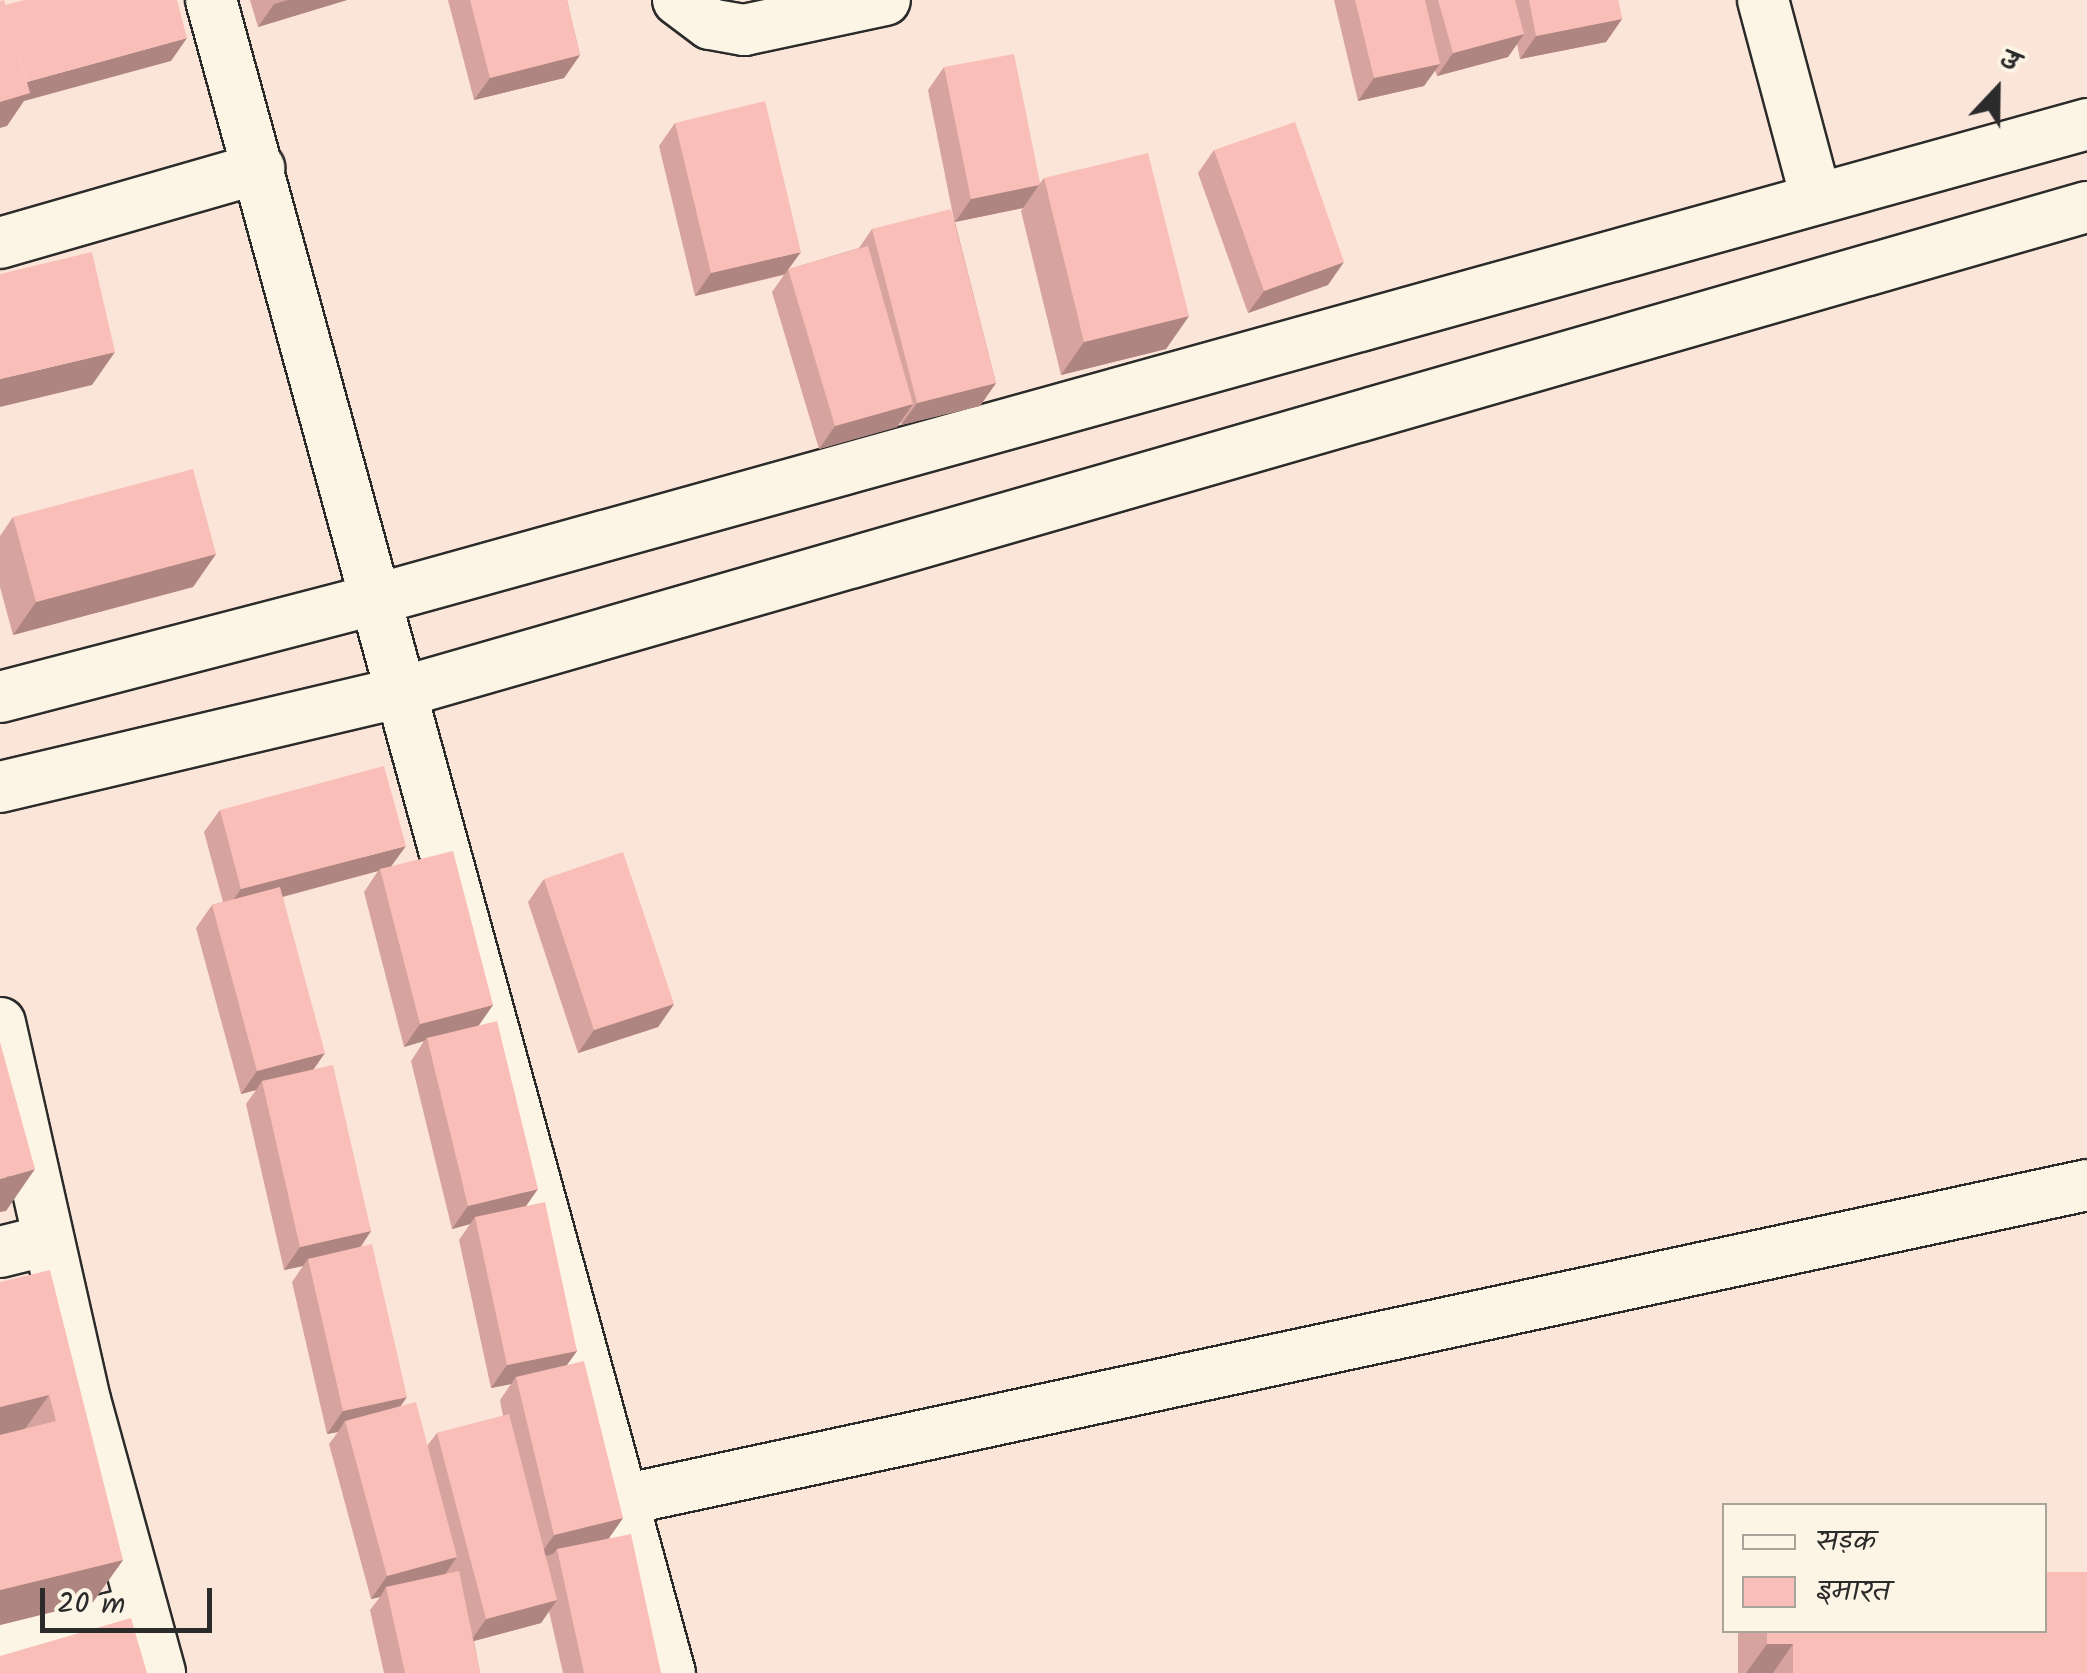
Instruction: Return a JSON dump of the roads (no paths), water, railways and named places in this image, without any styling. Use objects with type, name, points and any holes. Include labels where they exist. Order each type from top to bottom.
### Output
[{"type":"street","points":[[211,0],[670,1673]]},
{"type":"street","points":[[678,0],[710,24],[744,30],[885,0]]},
{"type":"street","points":[[1763,0],[1816,198]]},
{"type":"street","points":[[0,697],[377,599],[2087,124]]},
{"type":"street","points":[[0,242],[259,168]]},
{"type":"street","points":[[0,788],[402,692],[2087,206]]},
{"type":"street","points":[[0,1023],[48,1240],[160,1673]]},
{"type":"street","points":[[623,1500],[2087,1185]]},
{"type":"street","points":[[0,1252],[48,1240]]},
{"type":"street","points":[[0,1646],[143,1610]]}]
